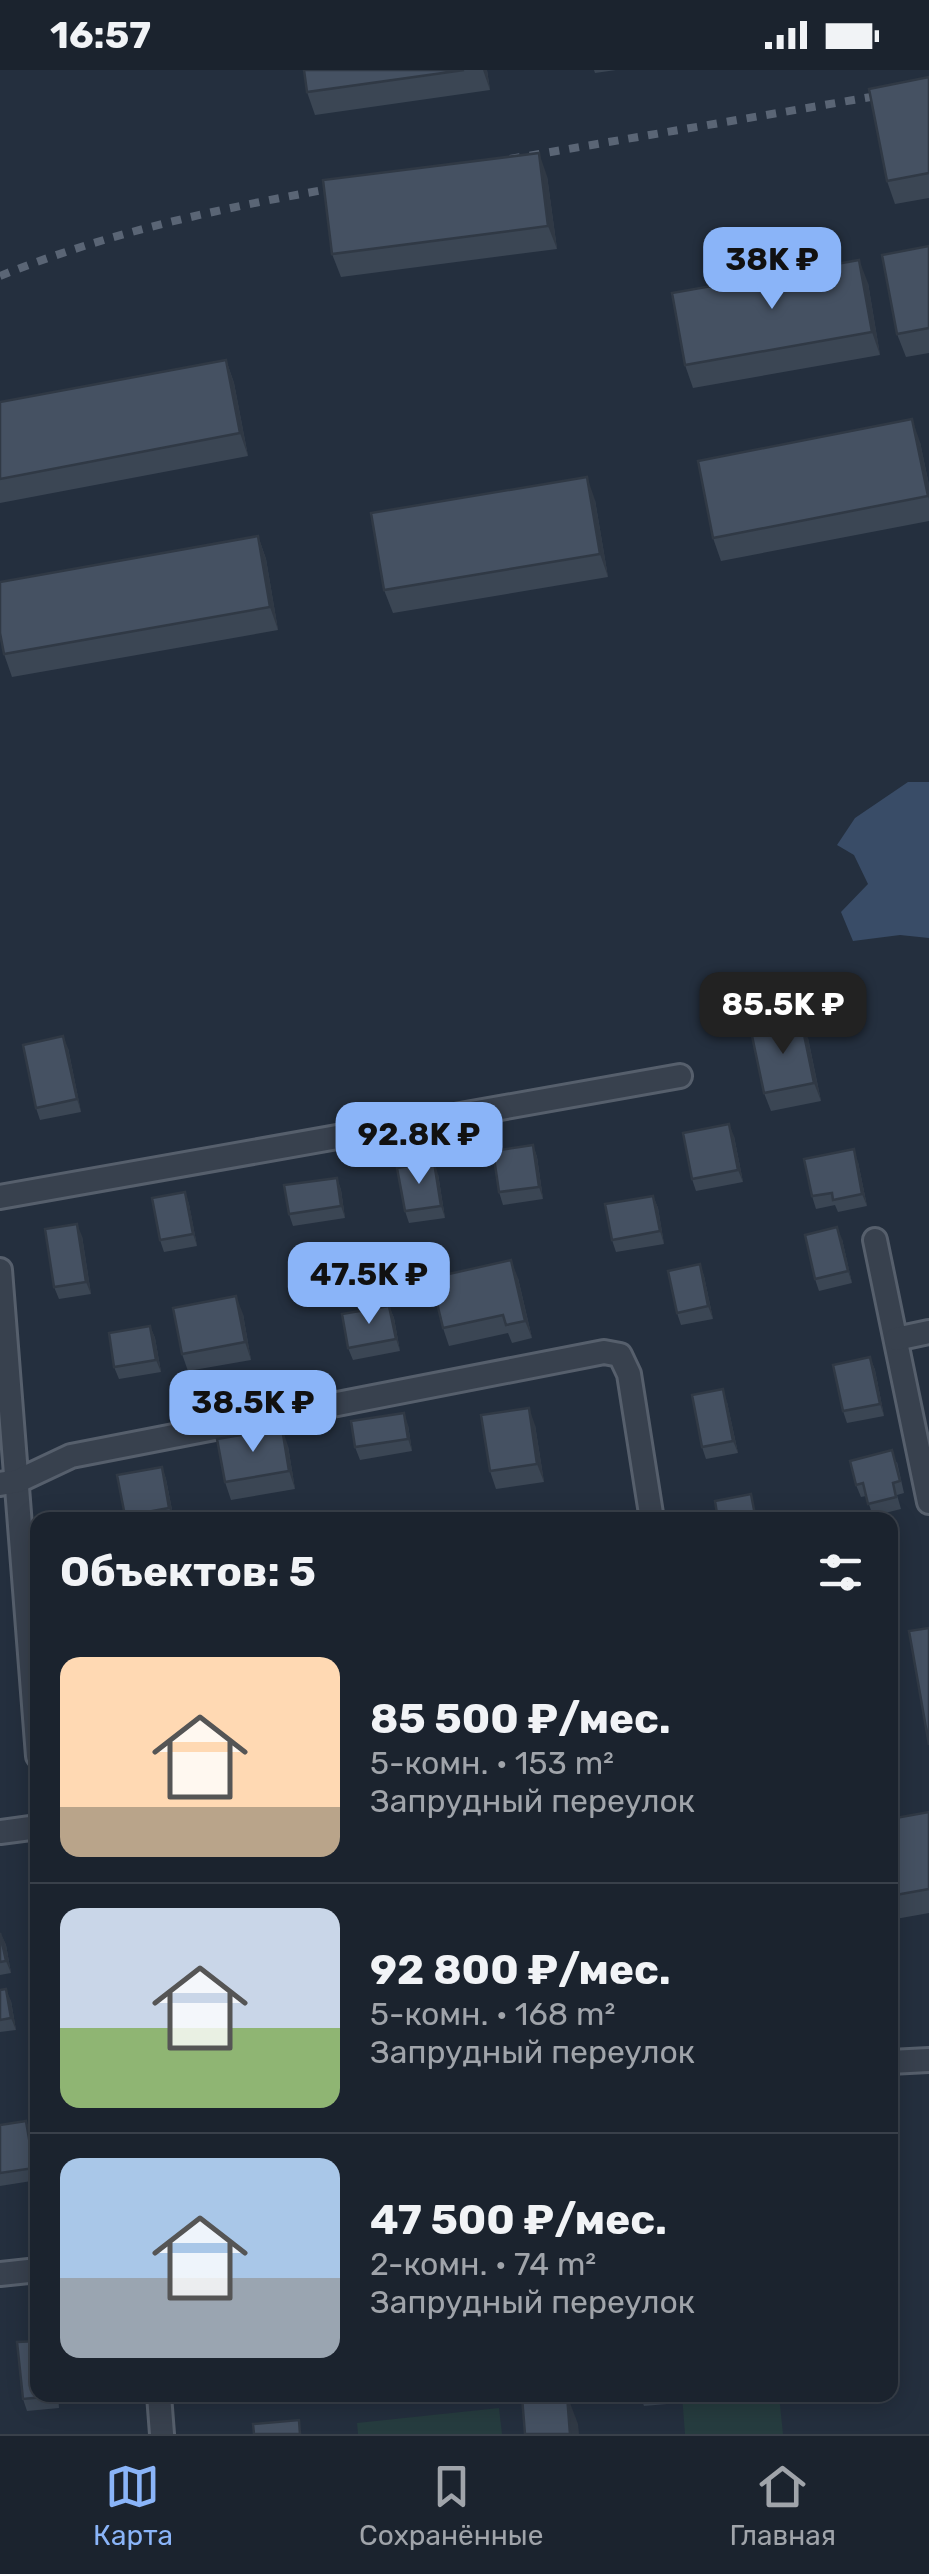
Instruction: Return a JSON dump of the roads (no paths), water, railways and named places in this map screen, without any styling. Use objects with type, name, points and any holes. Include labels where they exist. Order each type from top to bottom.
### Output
[{"type":"street","points":[[0,1197],[680,1076]]},
{"type":"street","points":[[875,1240],[929,1502]]},
{"type":"street","points":[[0,1270],[9,1483],[30,1662]]},
{"type":"street","points":[[896,1339],[929,1332]]},
{"type":"street","points":[[9,1483],[72,1456],[604,1352],[620,1355],[629,1374],[651,1512]]},
{"type":"street","points":[[0,1832],[30,1828]]},
{"type":"street","points":[[898,2062],[929,2060]]},
{"type":"street","points":[[0,2274],[30,2271]]},
{"type":"street","points":[[159,2402],[162,2434]]},
{"type":"water","points":[[908,782],[929,782],[929,938],[900,935],[853,941],[841,912],[868,884],[854,855],[837,845],[855,818]]},
{"type":"railway","points":[[510,159],[929,87]]},
{"type":"railway","points":[[0,276],[174,221],[352,185]]}]
